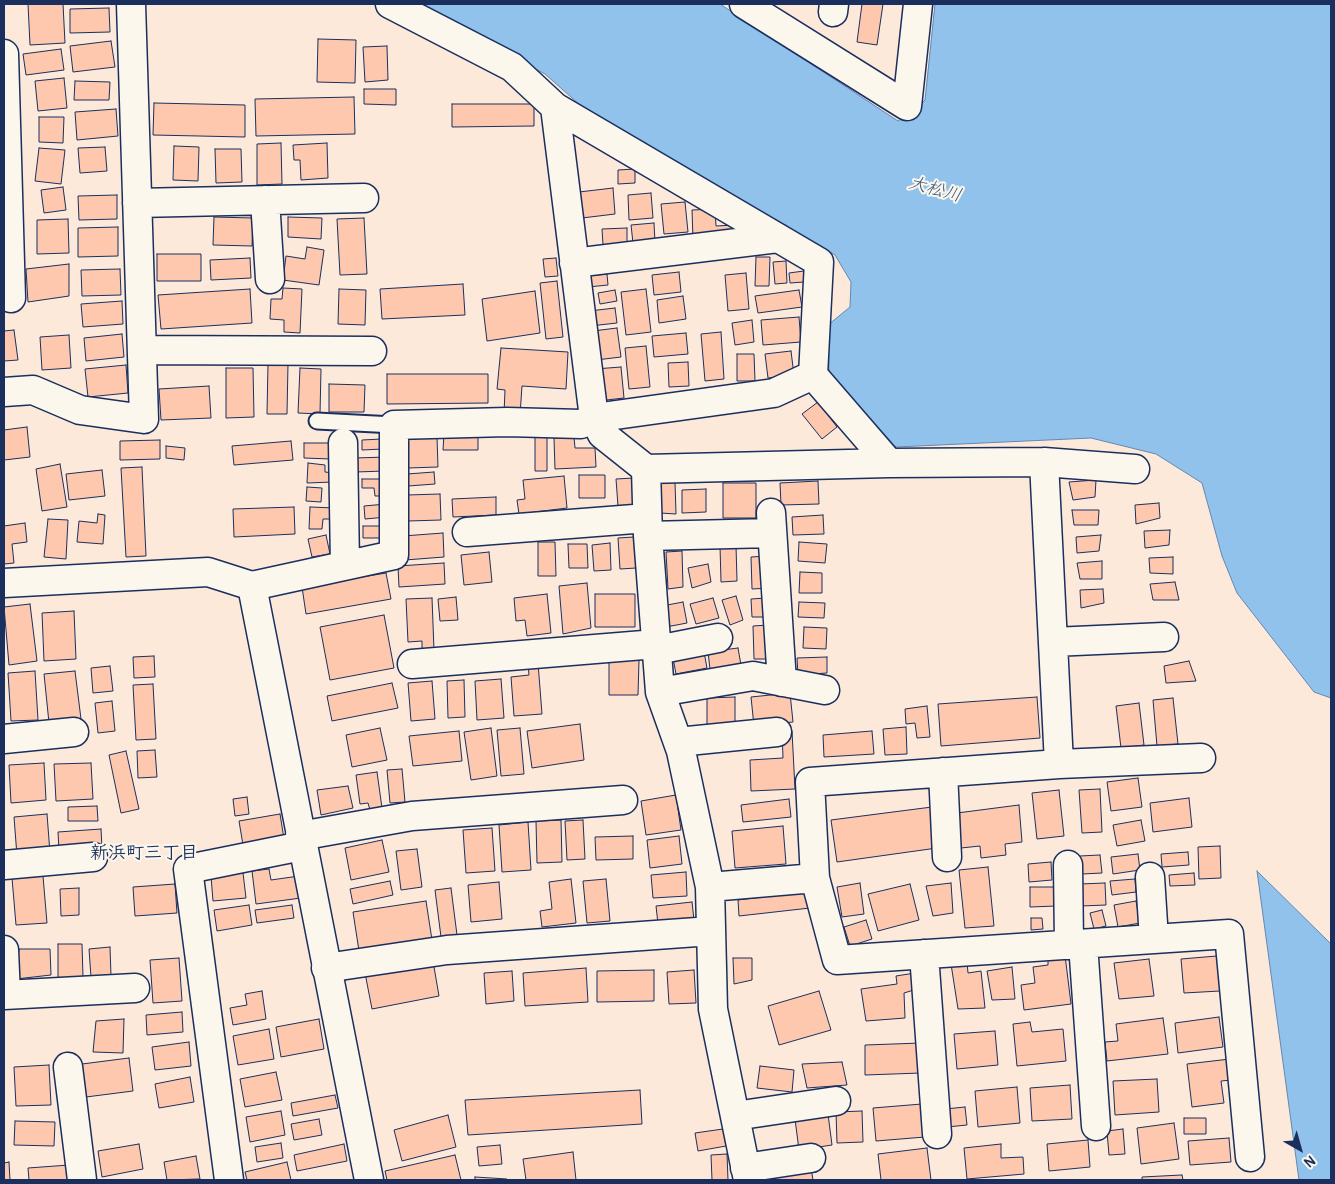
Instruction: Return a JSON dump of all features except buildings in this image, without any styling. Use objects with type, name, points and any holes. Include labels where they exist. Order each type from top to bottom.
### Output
[{"type":"street","points":[[4,392],[33,390],[80,410],[144,419],[130,4]]},
{"type":"street","points":[[390,4],[512,67],[554,107],[819,262],[813,375],[889,463]]},
{"type":"street","points":[[744,4],[907,106],[918,4]]},
{"type":"street","points":[[4,54],[7,258],[11,298]]},
{"type":"street","points":[[554,107],[594,418],[602,434],[646,469],[889,463],[1044,462],[1135,469]]},
{"type":"street","points":[[137,202],[364,198]]},
{"type":"street","points":[[265,200],[270,279]]},
{"type":"street","points":[[574,263],[778,238]]},
{"type":"street","points":[[142,350],[372,351]]},
{"type":"street","points":[[4,583],[208,572],[252,586],[394,555],[394,425],[506,422],[581,424],[594,418],[774,392],[813,375]]},
{"type":"street","points":[[344,443],[346,565]]},
{"type":"street","points":[[1044,462],[1059,764]]},
{"type":"street","points":[[646,469],[648,527],[660,692],[678,742],[710,887],[713,1009],[746,1174],[811,1158]]},
{"type":"street","points":[[467,532],[772,523],[782,682]]},
{"type":"street","points":[[252,586],[368,1180]]},
{"type":"street","points":[[1053,642],[1164,637]]},
{"type":"street","points":[[412,664],[656,648],[718,638]]},
{"type":"street","points":[[660,692],[753,676],[825,690]]},
{"type":"street","points":[[4,739],[74,732]]},
{"type":"street","points":[[678,742],[777,732]]},
{"type":"street","points":[[1201,758],[1059,764],[810,782],[815,878],[837,960],[1229,934],[1250,1157]]},
{"type":"street","points":[[943,772],[947,856]]},
{"type":"street","points":[[229,1180],[188,869],[412,816],[623,800]]},
{"type":"street","points":[[4,865],[93,858]]},
{"type":"street","points":[[1068,866],[1096,1126]]},
{"type":"street","points":[[1150,877],[1154,939]]},
{"type":"street","points":[[710,887],[815,878]]},
{"type":"street","points":[[326,968],[447,950],[711,931]]},
{"type":"street","points":[[4,950],[5,995],[135,988]]},
{"type":"street","points":[[924,954],[937,1134]]},
{"type":"street","points":[[68,1067],[82,1180]]},
{"type":"street","points":[[734,1116],[836,1101]]},
{"type":"lane","points":[[317,421],[394,425]]},
{"type":"water","name":"大松川","points":[[416,4],[720,4],[898,121],[913,112],[925,100],[935,4],[1331,4],[1331,698],[1314,692],[1237,593],[1222,556],[1202,483],[1156,454],[1091,438],[896,447],[829,373],[828,325],[850,307],[851,282],[835,255],[580,105],[545,74]]},
{"type":"water","points":[[1257,871],[1331,944],[1331,1180],[1299,1180]]},
{"type":"district","name":"新浜町三丁目","points":[[144,853]]}]
